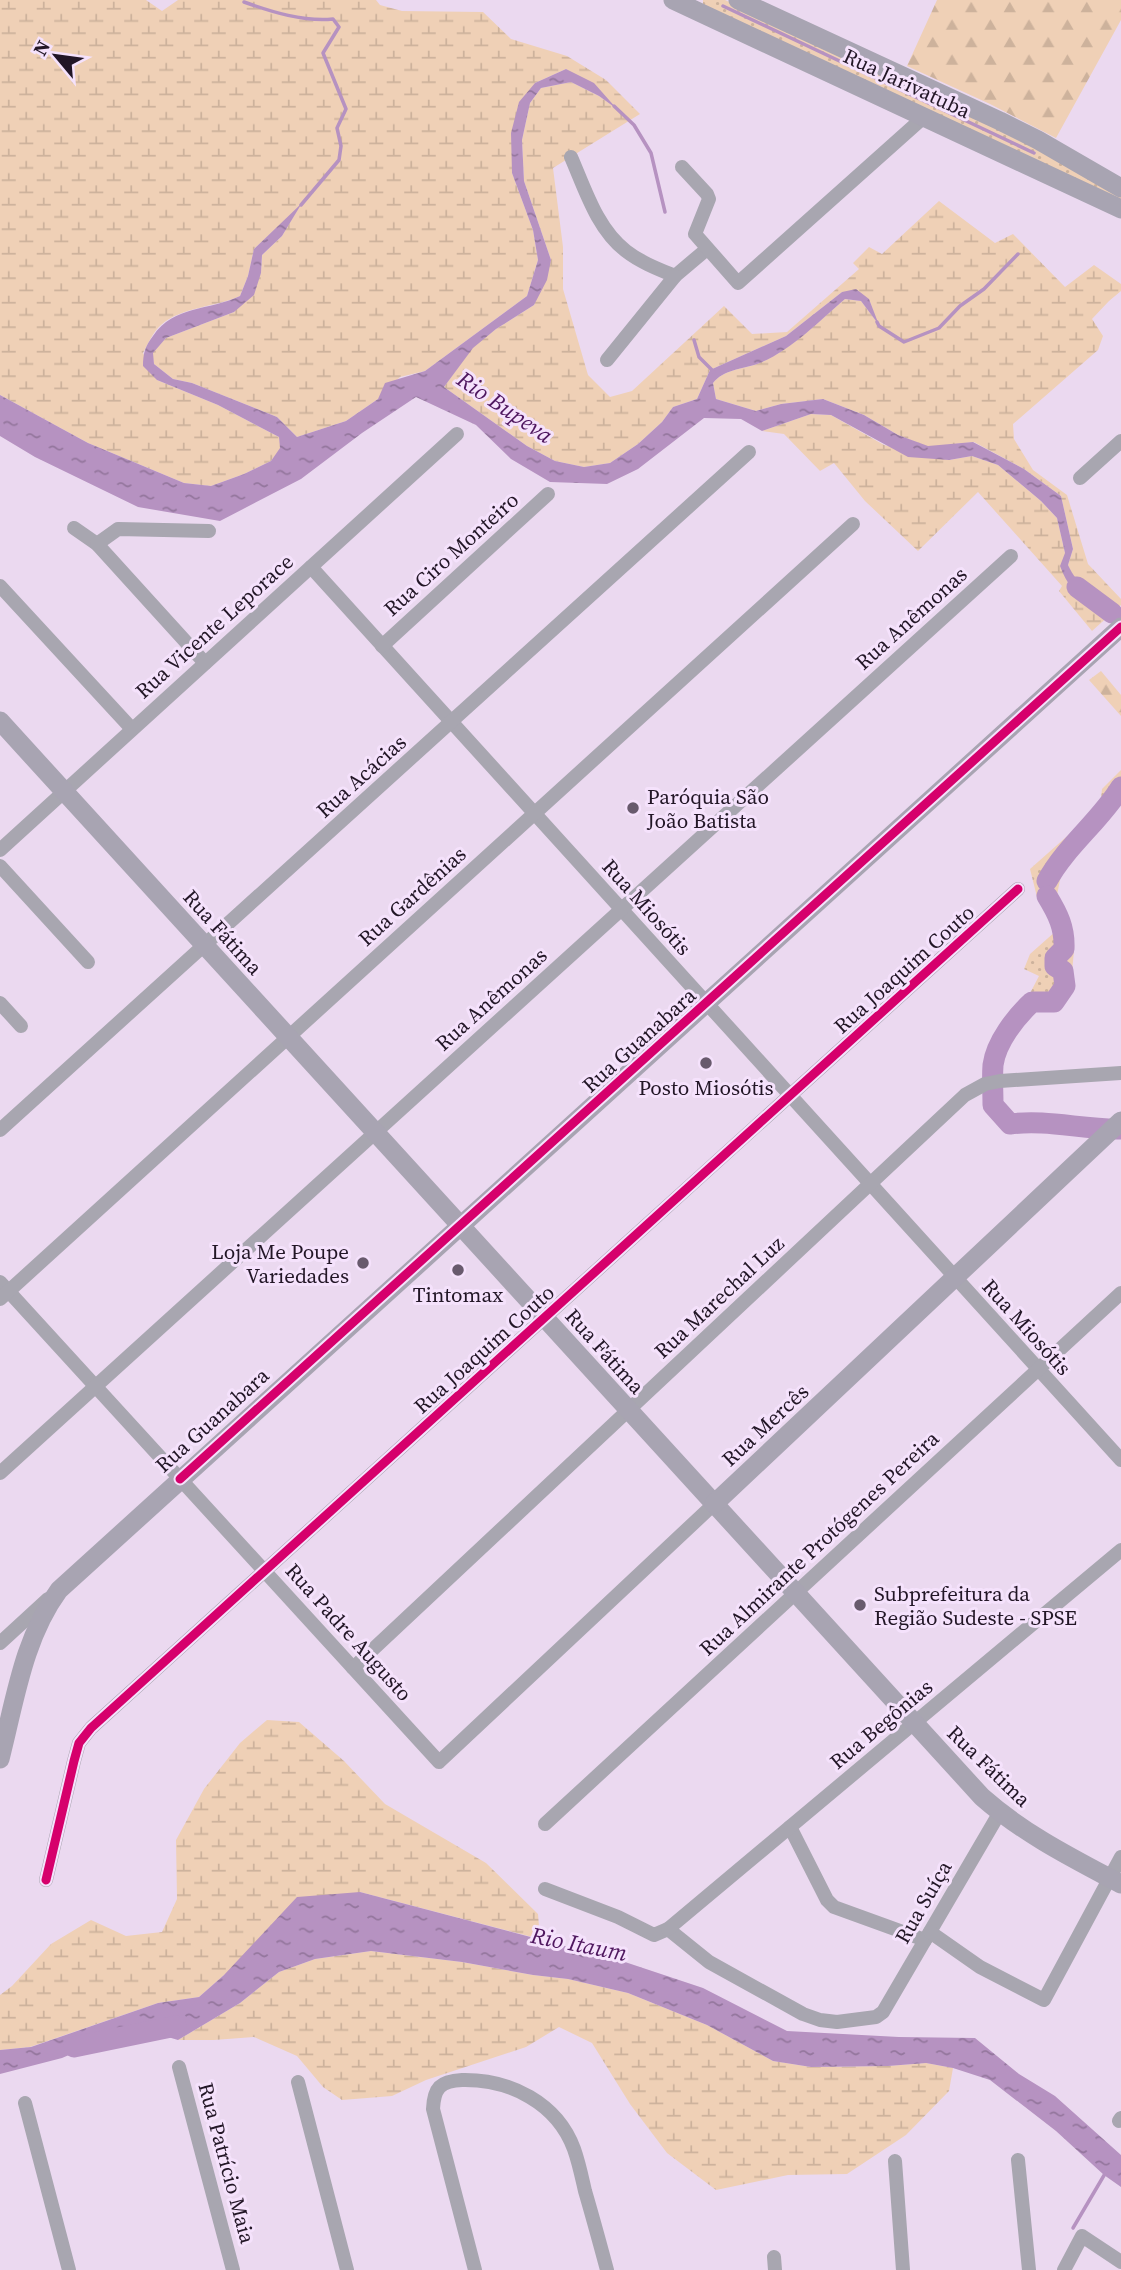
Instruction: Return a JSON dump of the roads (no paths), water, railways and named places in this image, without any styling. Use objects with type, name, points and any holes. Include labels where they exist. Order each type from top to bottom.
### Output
[{"type":"main road","name":"Rua Jarivatuba","points":[[738,0],[1000,121],[1121,188]]},
{"type":"main road","name":"Rua Jarivatuba","points":[[684,2],[1121,209]]},
{"type":"main road","name":"Rua Guanabara","points":[[0,1759],[26,1657],[41,1616],[58,1590],[1121,627]]},
{"type":"main road","name":"Rua Fátima","points":[[0,721],[965,1779],[1000,1812],[1061,1853],[1115,1881]]},
{"type":"main road","name":"Rua Mercês","points":[[714,1504],[1115,1127]]},
{"type":"street","points":[[682,167],[709,198],[695,234],[738,284],[925,116]]},
{"type":"street","points":[[571,157],[592,206],[617,243],[635,257],[674,276]]},
{"type":"street","points":[[607,360],[674,276],[707,249]]},
{"type":"street","name":"Rua Vicente Leporace","points":[[0,850],[457,434]]},
{"type":"street","points":[[1080,478],[1121,441]]},
{"type":"street","name":"Rua Acácias","points":[[0,1130],[749,452]]},
{"type":"street","name":"Rua Ciro Monteiro","points":[[382,646],[548,494]]},
{"type":"street","name":"Rua Gardênias","points":[[3,1291],[288,1037],[853,524]]},
{"type":"street","points":[[75,528],[97,544],[205,663]]},
{"type":"street","points":[[97,544],[118,529],[209,531]]},
{"type":"street","name":"Rua Anêmonas","points":[[0,1473],[1011,556]]},
{"type":"street","name":"Rua Miosótis","points":[[311,567],[1121,1460]]},
{"type":"street","points":[[0,586],[132,729]]},
{"type":"street","points":[[0,866],[88,962]]},
{"type":"street","name":"Rua Joaquim Couto","points":[[46,1880],[79,1744],[91,1728],[1018,889]]},
{"type":"street","points":[[0,1003],[21,1026]]},
{"type":"street","name":"Rua Marechal Luz","points":[[353,1668],[965,1095],[985,1084],[1000,1081],[1121,1073]]},
{"type":"street","name":"Rua Padre Augusto","points":[[3,1291],[96,1386],[439,1762]]},
{"type":"street","name":"Rua Almirante Protógenes Pereira","points":[[545,1824],[1121,1293]]},
{"type":"street","name":"Rua Mercês","points":[[439,1762],[714,1504]]},
{"type":"street","name":"Rua Begônias","points":[[668,1929],[1121,1550]]},
{"type":"street","points":[[0,1642],[58,1590]]},
{"type":"street","points":[[0,1642],[11,1644],[26,1657]]},
{"type":"street","name":"Rua Suíça","points":[[668,1929],[709,1962],[803,2014],[820,2021],[837,2022],[876,2017],[883,2012],[1000,1812]]},
{"type":"street","points":[[790,1827],[827,1900],[834,1907],[927,1936],[1044,2000],[1115,1881],[1121,1857]]},
{"type":"street","points":[[545,1889],[618,1917],[654,1935],[668,1929]]},
{"type":"street","name":"Rua Patrício Maia","points":[[180,2067],[233,2270]]},
{"type":"street","points":[[475,2270],[433,2109],[433,2094],[439,2087],[451,2081],[465,2080],[510,2087],[547,2107],[557,2118],[574,2149],[607,2270]]},
{"type":"street","points":[[298,2082],[347,2270]]},
{"type":"street","points":[[25,2104],[69,2270]]},
{"type":"street","points":[[1018,2160],[1029,2270]]},
{"type":"street","points":[[895,2161],[904,2270]]},
{"type":"street","points":[[1064,2270],[1082,2236],[1121,2262]]},
{"type":"water","points":[[566,69],[594,83],[617,109],[571,82],[541,88],[530,103],[522,140],[524,181],[551,260],[547,280],[534,305],[496,329],[473,348],[444,387],[527,446],[555,461],[584,467],[610,463],[638,444],[662,422],[673,407],[697,399],[710,370],[786,336],[842,292],[856,289],[869,299],[879,325],[861,301],[845,299],[781,352],[717,379],[713,383],[716,399],[756,411],[781,404],[823,399],[864,415],[898,435],[928,446],[973,442],[1024,469],[1061,496],[1073,549],[1068,565],[1099,605],[1075,591],[1060,566],[1065,553],[1057,518],[998,465],[972,456],[949,460],[908,457],[831,415],[811,414],[762,431],[741,419],[704,418],[638,469],[607,484],[550,482],[511,459],[476,425],[416,397],[301,479],[220,521],[138,507],[35,457],[0,436],[0,395],[88,443],[184,483],[211,486],[271,461],[280,448],[279,437],[218,405],[157,380],[143,366],[143,358],[150,340],[161,326],[171,319],[240,296],[254,249],[302,203],[282,236],[262,255],[261,273],[254,295],[234,312],[166,338],[153,353],[154,364],[173,379],[192,383],[277,417],[297,437],[346,421],[378,399],[385,383],[425,371],[527,296],[538,260],[533,230],[512,173],[511,133],[519,102],[535,83]]},
{"type":"water","points":[[360,1892],[625,1962],[703,1988],[787,2031],[975,2038],[1019,2074],[1055,2096],[1121,2155],[1121,2187],[1056,2131],[990,2080],[953,2068],[926,2063],[811,2067],[773,2061],[707,2025],[628,1993],[568,1979],[371,1951],[315,1959],[279,1972],[240,2003],[178,2040],[134,2027],[62,2058],[0,2074],[0,2050],[31,2047],[158,2003],[199,1997],[224,1975],[297,1897]]},
{"type":"waterway","points":[[244,2],[299,18],[333,19],[339,27],[323,53],[346,109],[337,128],[341,146],[339,160],[301,205]]},
{"type":"waterway","points":[[723,6],[1034,153]]},
{"type":"waterway","points":[[614,106],[634,125],[651,153],[665,212]]},
{"type":"waterway","points":[[877,322],[904,342],[939,328],[960,306],[984,289],[1018,254]]},
{"type":"waterway","points":[[694,340],[699,357],[714,372]]},
{"type":"waterway","name":"Rio Bupeva","points":[[1077,587],[1112,613]]},
{"type":"waterway","name":"Rio Bupeva","points":[[1047,881],[1064,856],[1121,787]]},
{"type":"waterway","name":"Rio Bupeva","points":[[1047,896],[1062,928],[1064,949],[1055,958],[1055,966],[1063,971],[1065,986],[1054,1002],[1032,1002],[1013,1022],[1002,1039],[993,1065],[993,1105],[1010,1124],[1038,1123],[1121,1129]]},
{"type":"waterway","name":"Rio Itaum","points":[[74,2047],[176,2026]]},
{"type":"waterway","points":[[1073,2228],[1106,2172]]},
{"type":"place","name":"Paróquia São João Batista","points":[[633,808]]},
{"type":"place","name":"Posto Miosótis","points":[[706,1063]]},
{"type":"place","name":"Loja Me Poupe Variedades","points":[[363,1263]]},
{"type":"place","name":"Tintomax","points":[[458,1270]]},
{"type":"place","name":"Subprefeitura da Região Sudeste - SPSE","points":[[860,1605]]}]
